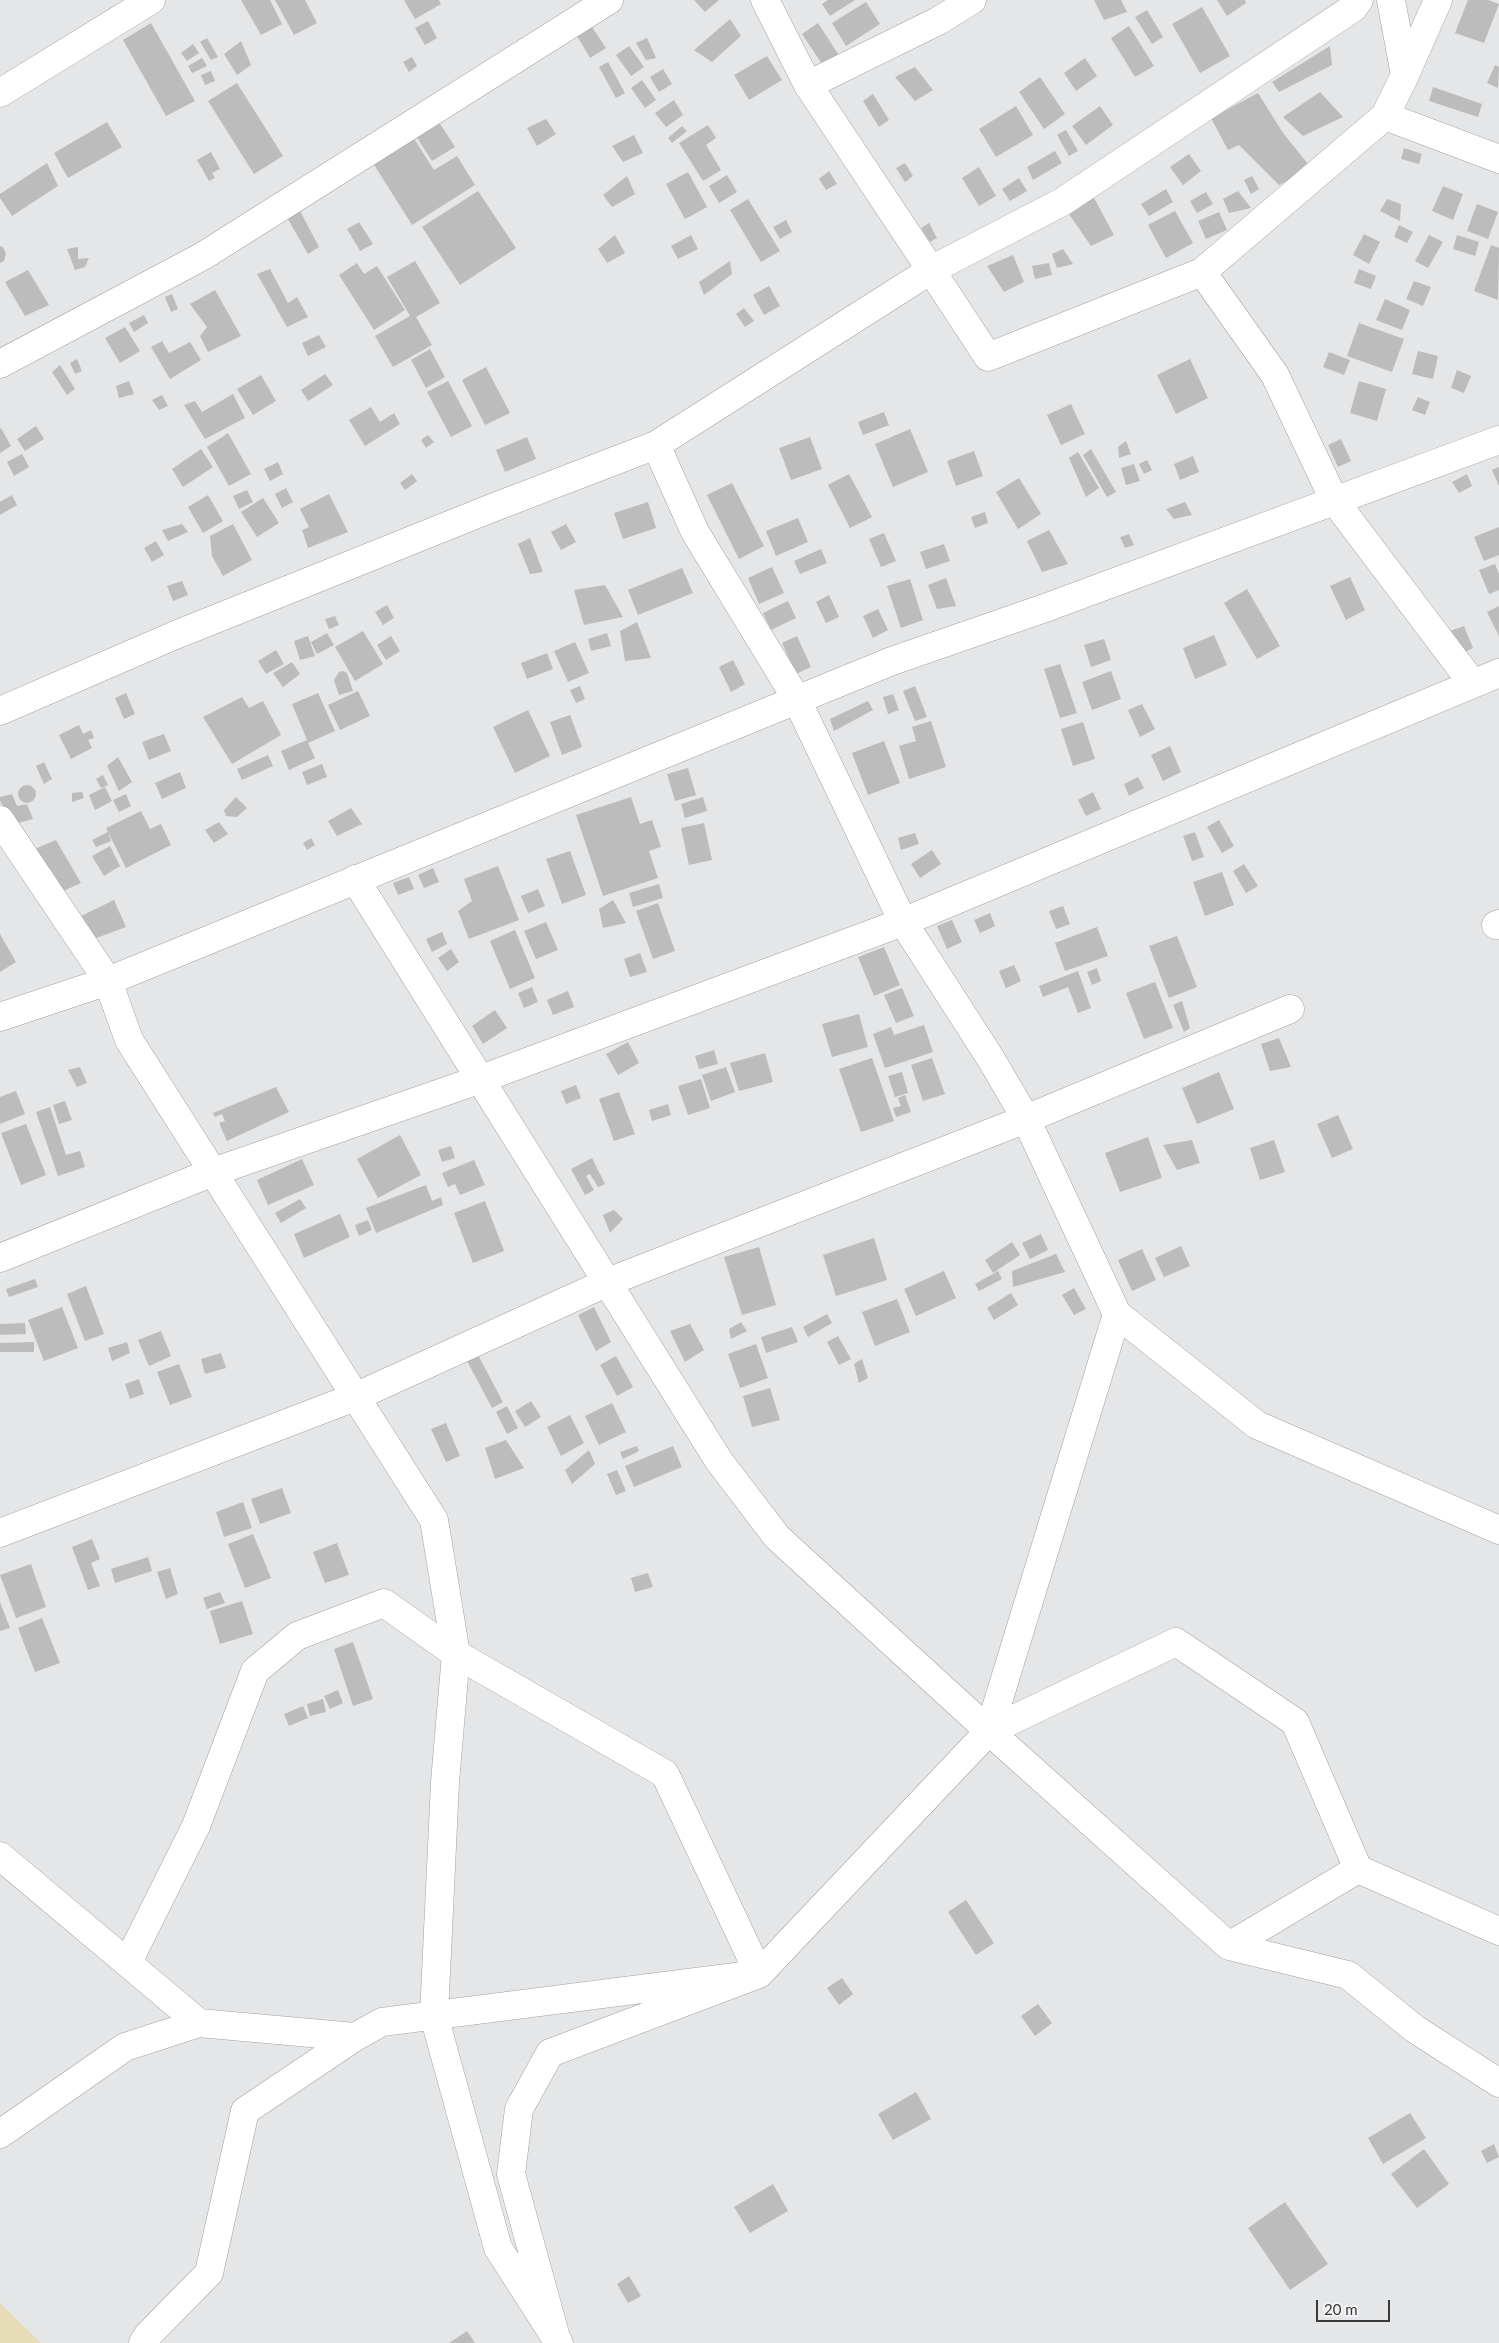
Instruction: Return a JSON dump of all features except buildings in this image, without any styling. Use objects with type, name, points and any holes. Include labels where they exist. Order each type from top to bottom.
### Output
[{"type":"street","points":[[0,93],[151,0]]},
{"type":"street","points":[[0,364],[203,256],[609,0]]},
{"type":"street","points":[[765,0],[808,85],[988,357],[1202,272],[1385,116],[1438,0]]},
{"type":"street","points":[[808,85],[938,21],[972,0]]},
{"type":"street","points":[[0,711],[172,636],[492,508],[656,446],[931,270],[1062,202],[1353,8],[1359,0]]},
{"type":"street","points":[[1391,0],[1404,75]]},
{"type":"street","points":[[1385,116],[1499,159]]},
{"type":"street","points":[[1202,272],[1275,375],[1334,500],[1472,684]]},
{"type":"street","points":[[0,1017],[108,982],[892,660],[1045,608],[1499,440]]},
{"type":"street","points":[[656,446],[695,532],[796,698],[904,922],[991,1058],[1026,1119],[1117,1314],[1257,1425],[1499,1530]]},
{"type":"street","points":[[0,1258],[213,1172],[481,1079],[904,922],[1499,674]]},
{"type":"street","points":[[0,820],[108,982],[130,1040],[434,1520],[456,1654],[445,1782],[434,2016],[498,2248],[557,2339]]},
{"type":"street","points":[[355,879],[719,1461],[777,1537],[988,1731],[1229,1946],[1348,1975],[1415,2029],[1499,2083]]},
{"type":"street","points":[[0,1533],[355,1397],[608,1282],[1026,1119],[1290,1009]]},
{"type":"street","points":[[988,1731],[1117,1314]]},
{"type":"street","points":[[128,1962],[196,1826],[255,1671],[297,1636],[384,1603],[456,1654],[665,1774],[759,1974]]},
{"type":"street","points":[[557,2339],[512,2174],[519,2109],[550,2054],[759,1974],[988,1731],[1176,1642],[1296,1722],[1358,1869],[1499,1931]]},
{"type":"street","points":[[0,1856],[199,2022]]},
{"type":"street","points":[[1229,1946],[1358,1869]]},
{"type":"street","points":[[143,2343],[148,2335],[209,2273],[244,2112],[355,2038],[382,2022],[759,1974]]},
{"type":"street","points":[[0,2134],[125,2047],[199,2022],[355,2038]]},
{"type":"sand","points":[[0,2303],[41,2343],[0,2343]]}]
